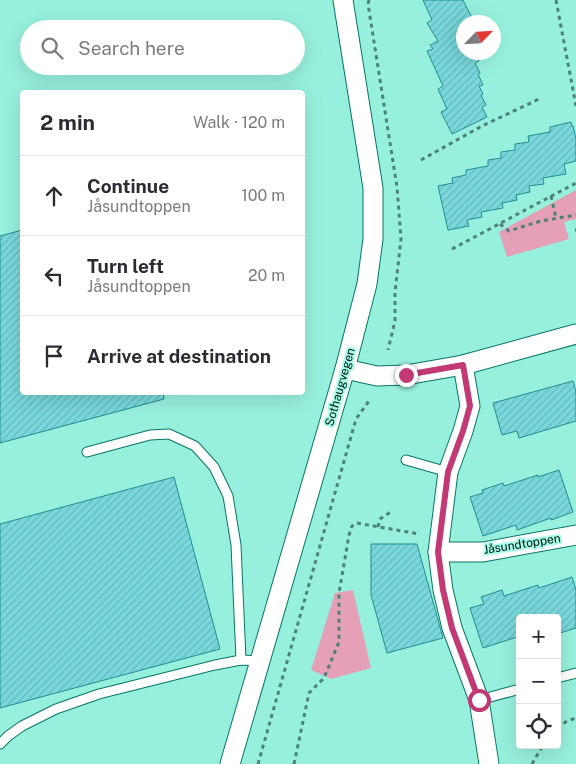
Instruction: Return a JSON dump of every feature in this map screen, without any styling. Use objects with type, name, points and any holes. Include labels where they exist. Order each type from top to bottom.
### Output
[{"type":"street","name":"Sothaugvegen","points":[[230,764],[346,369],[367,284],[372,239],[373,188],[343,0]]},
{"type":"street","points":[[346,369],[377,376],[406,375],[463,365],[576,334]]},
{"type":"street","points":[[463,365],[470,406],[448,472],[439,544],[443,590],[452,628],[479,700],[489,764]]},
{"type":"street","name":"Jåsundtoppen","points":[[439,544],[483,552],[576,535]]},
{"type":"lane","points":[[87,452],[150,435],[169,434],[195,446],[214,467],[228,496],[236,545],[241,660]]},
{"type":"lane","points":[[406,460],[448,472]]},
{"type":"lane","points":[[0,744],[22,726],[56,709],[90,697],[215,665],[241,660],[261,661]]},
{"type":"lane","points":[[561,677],[576,673]]},
{"type":"lane","points":[[479,700],[516,690]]},
{"type":"path","points":[[556,0],[576,106]]},
{"type":"path","points":[[421,160],[482,126],[537,100],[539,95]]},
{"type":"path","points":[[452,249],[576,182]]},
{"type":"path","points":[[551,196],[556,218]]},
{"type":"path","points":[[500,224],[509,231],[540,221],[576,215]]},
{"type":"path","points":[[258,764],[356,419],[369,401]]},
{"type":"path","points":[[378,527],[380,519],[392,512]]},
{"type":"path","points":[[294,764],[309,692],[324,678],[339,642],[339,593],[352,526],[357,523],[378,527],[439,544]]},
{"type":"path","points":[[561,725],[576,718]]},
{"type":"path","points":[[532,764],[541,749]]},
{"type":"shaded area","points":[[576,190],[576,219],[564,222],[569,239],[507,257],[499,232]]},
{"type":"shaded area","points":[[353,590],[371,668],[331,679],[311,670],[335,593]]},
{"type":"building","points":[[423,0],[463,0],[470,15],[456,15],[456,60],[479,61],[475,63],[483,85],[479,86],[486,105],[482,107],[487,117],[452,134],[441,112],[447,109],[438,89],[443,86],[427,51],[433,49],[430,45],[438,41],[427,23],[432,20]]},
{"type":"building","points":[[571,122],[576,139],[576,161],[564,164],[566,174],[543,178],[544,184],[529,186],[530,192],[516,195],[517,200],[502,203],[503,208],[481,212],[482,217],[467,220],[469,226],[448,230],[438,186],[453,183],[452,178],[466,175],[466,170],[488,166],[488,160],[501,158],[501,152],[515,150],[515,144],[529,142],[528,136],[550,132],[550,127]]},
{"type":"building","points":[[20,231],[20,395],[163,395],[164,399],[0,443],[0,236]]},
{"type":"building","points":[[573,381],[576,392],[576,421],[519,438],[517,431],[502,435],[493,403]]},
{"type":"building","points":[[559,470],[573,512],[517,530],[516,525],[483,536],[470,497],[483,493],[482,490],[503,483],[504,486]]},
{"type":"building","points":[[174,477],[220,649],[0,708],[0,524]]},
{"type":"building","points":[[371,544],[417,544],[443,638],[387,653],[371,595]]},
{"type":"building","points":[[572,577],[576,590],[576,628],[561,633],[561,614],[516,614],[516,637],[483,648],[470,608],[484,604],[481,597],[502,590],[504,596],[538,585],[539,588]]},
{"type":"route","points":[[406,375],[463,365],[470,406],[448,472],[438,552],[443,590],[452,628],[479,700]]}]
